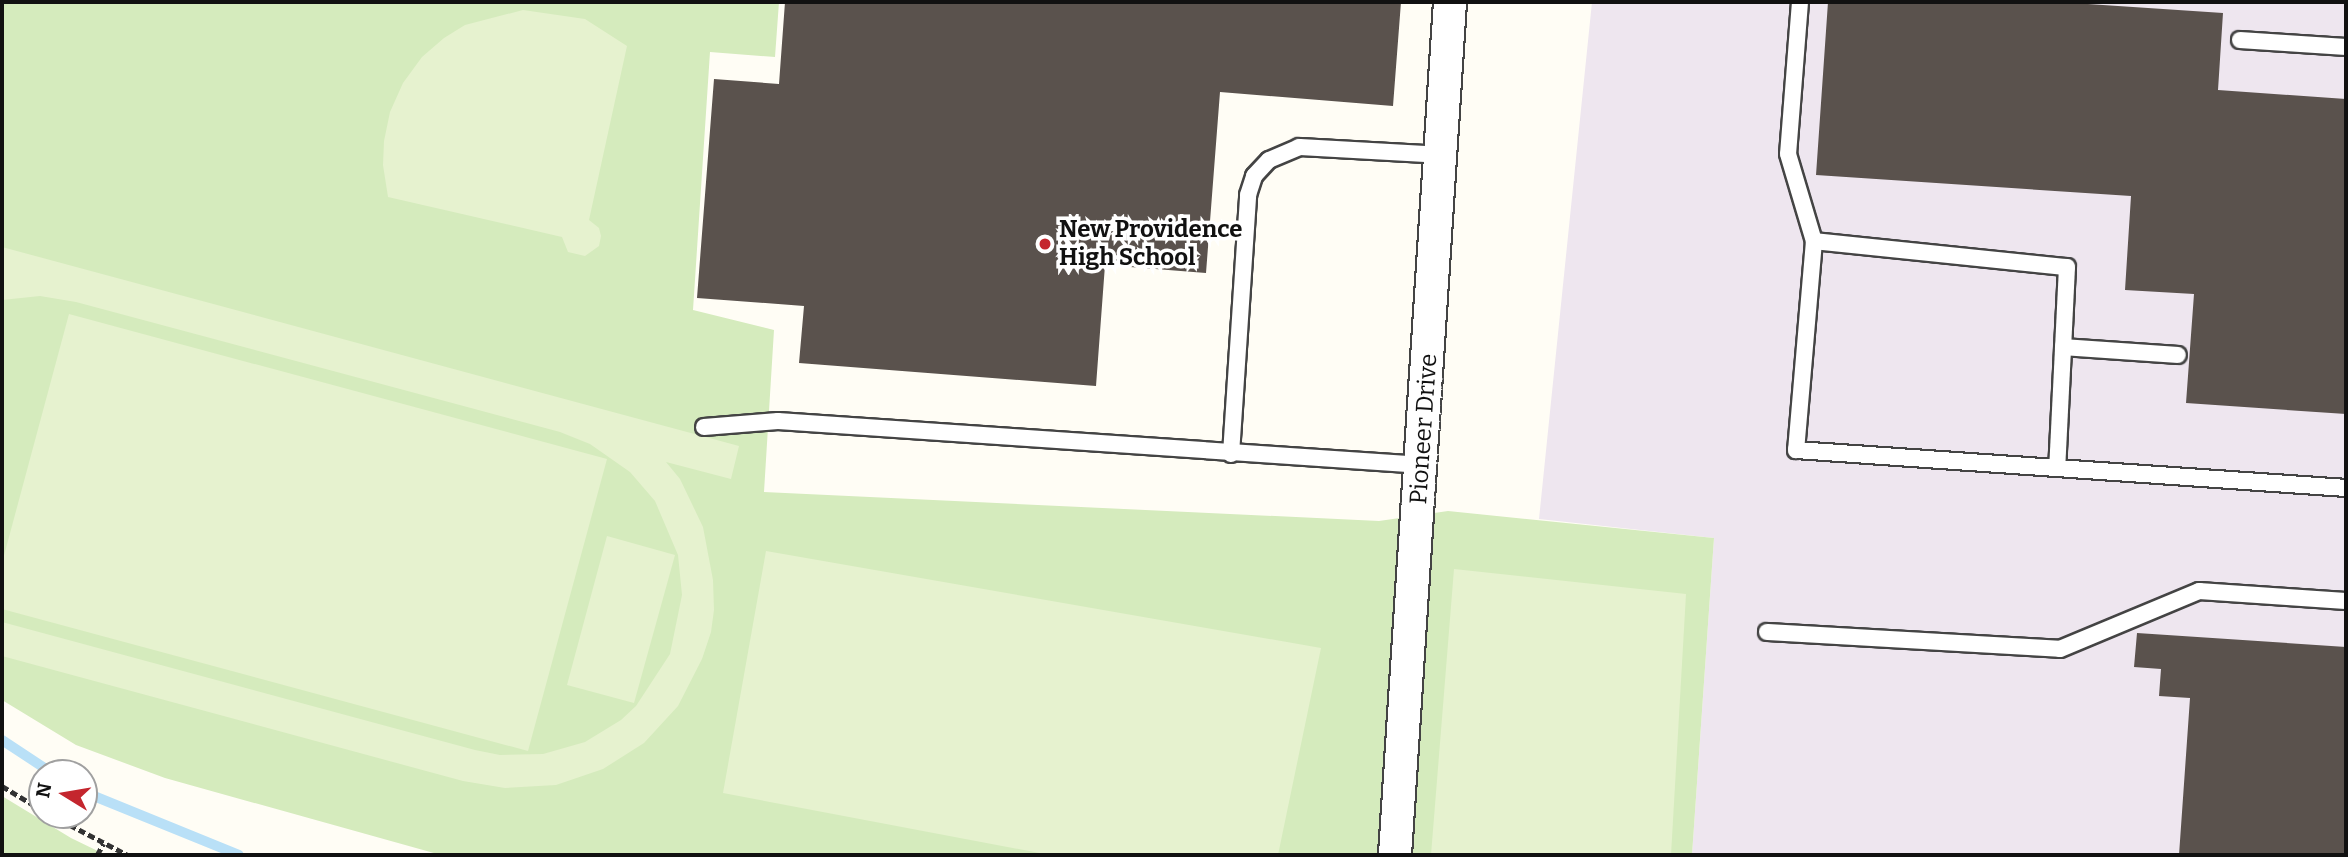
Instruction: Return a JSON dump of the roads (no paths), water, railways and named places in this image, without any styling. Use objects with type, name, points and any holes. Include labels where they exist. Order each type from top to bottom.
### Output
[{"type":"street","name":"Pioneer Drive","points":[[1395,855],[1450,2]]},
{"type":"lane","points":[[1800,2],[1788,154],[1814,241],[1796,450],[2346,488]]},
{"type":"lane","points":[[2240,40],[2346,47]]},
{"type":"lane","points":[[1231,454],[1248,195],[1254,176],[1269,160],[1299,147],[1440,155]]},
{"type":"lane","points":[[1814,241],[2067,267],[2057,468]]},
{"type":"lane","points":[[2063,346],[2178,355]]},
{"type":"lane","points":[[704,427],[778,421],[1422,465]]},
{"type":"lane","points":[[1767,632],[2060,649],[2199,591],[2346,601]]},
{"type":"waterway","points":[[2,740],[31,759]]},
{"type":"waterway","points":[[98,798],[239,855]]},
{"type":"place","name":"New Providence High School","points":[[1045,244]]}]
